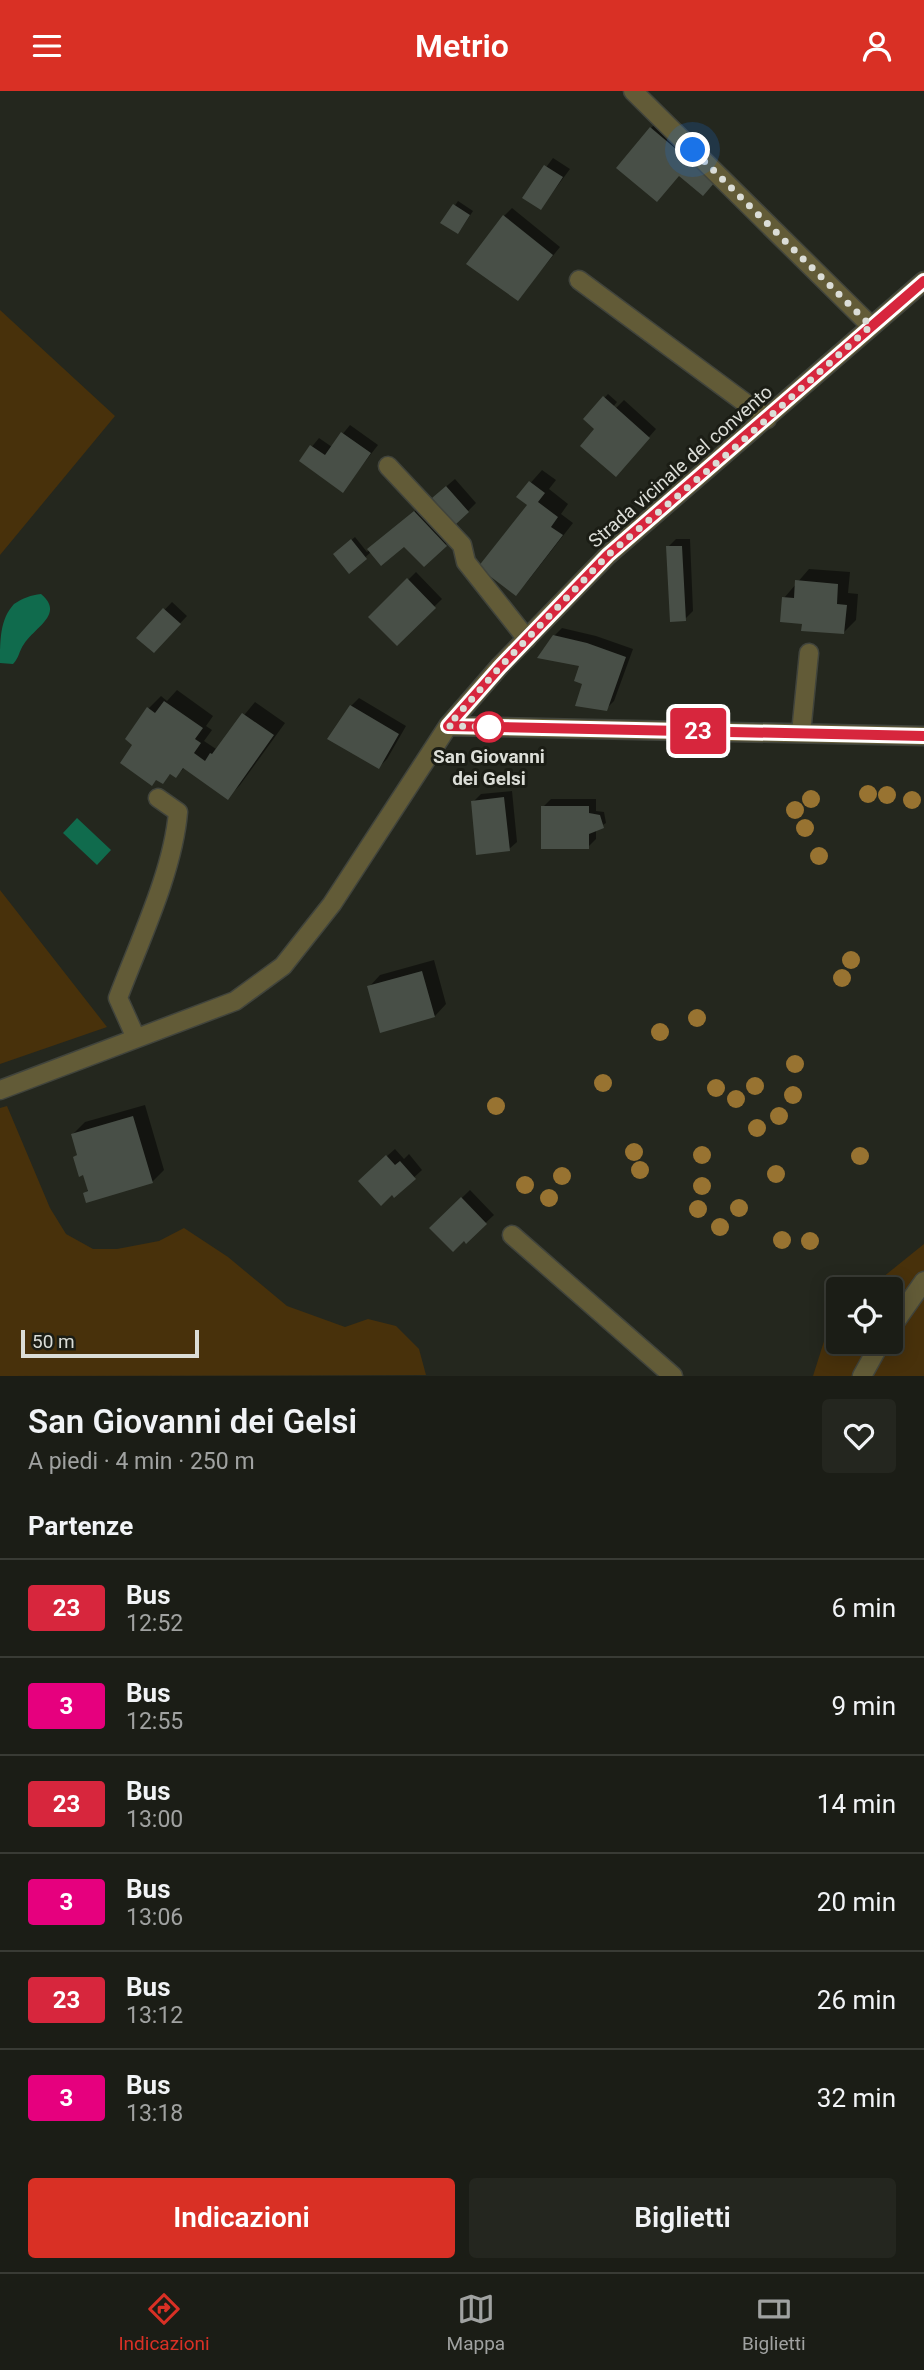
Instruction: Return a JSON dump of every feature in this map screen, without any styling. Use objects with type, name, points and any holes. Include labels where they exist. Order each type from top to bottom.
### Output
[{"type":"street","points":[[633,91],[871,326]]},
{"type":"street","points":[[579,280],[767,419]]},
{"type":"street","name":"Strada vicinale del convento","points":[[0,1090],[235,1001],[283,966],[332,904],[448,726],[527,639],[608,555],[924,281]]},
{"type":"street","points":[[387,466],[462,545],[466,562],[527,639]]},
{"type":"street","points":[[800,733],[809,653]]},
{"type":"street","points":[[448,726],[924,736]]},
{"type":"street","points":[[136,1038],[118,998],[176,835],[178,812],[158,798]]},
{"type":"street","points":[[512,1235],[673,1376]]},
{"type":"street","points":[[903,1311],[924,1281]]},
{"type":"street","points":[[862,1376],[874,1354]]},
{"type":"shaded area","points":[[0,310],[115,416],[0,555]]},
{"type":"shaded area","points":[[41,594],[48,601],[50,608],[46,620],[24,644],[13,664],[0,663],[2,631],[9,610],[21,600]]},
{"type":"shaded area","points":[[77,818],[111,850],[97,865],[63,833]]},
{"type":"shaded area","points":[[0,890],[107,1027],[0,1064]]},
{"type":"shaded area","points":[[7,1106],[50,1208],[66,1234],[93,1249],[117,1249],[159,1241],[184,1228],[228,1257],[287,1306],[345,1327],[368,1319],[396,1326],[419,1349],[426,1375],[0,1376],[0,1108]]},
{"type":"shaded area","points":[[924,1244],[924,1376],[813,1376],[826,1337],[826,1354],[903,1354],[903,1277],[883,1277]]},
{"type":"building","points":[[650,127],[715,182],[703,196],[679,176],[657,202],[616,168]]},
{"type":"building","points":[[544,165],[563,177],[541,210],[522,198]]},
{"type":"building","points":[[453,204],[470,215],[458,234],[440,223]]},
{"type":"building","points":[[503,215],[553,255],[518,301],[466,264]]},
{"type":"building","points":[[603,396],[650,438],[616,477],[580,446],[594,429],[583,419]]},
{"type":"building","points":[[341,432],[371,453],[343,493],[299,461],[310,445],[325,455]]},
{"type":"building","points":[[529,481],[545,493],[538,502],[558,517],[551,527],[563,535],[516,596],[478,567],[527,505],[516,497]]},
{"type":"building","points":[[446,486],[469,512],[455,525],[432,498]]},
{"type":"building","points":[[414,511],[447,546],[424,567],[404,547],[381,566],[367,549]]},
{"type":"building","points":[[351,539],[367,559],[349,574],[333,554]]},
{"type":"building","points":[[666,546],[682,546],[686,621],[670,622]]},
{"type":"building","points":[[407,578],[436,608],[397,646],[368,617]]},
{"type":"building","points":[[795,580],[838,584],[837,604],[847,605],[844,634],[801,631],[802,624],[780,622],[782,597],[794,598]]},
{"type":"building","points":[[163,608],[181,624],[154,653],[136,638]]},
{"type":"building","points":[[553,635],[587,643],[626,657],[607,711],[575,706],[582,684],[574,681],[579,666],[537,658]]},
{"type":"building","points":[[164,701],[203,728],[195,739],[201,743],[194,753],[205,761],[242,713],[274,735],[228,800],[183,768],[176,778],[170,774],[163,784],[156,780],[152,786],[120,763],[132,745],[125,739],[147,707],[155,713]]},
{"type":"building","points":[[350,705],[399,734],[379,769],[327,739]]},
{"type":"building","points":[[504,797],[510,851],[476,855],[471,801]]},
{"type":"building","points":[[541,806],[589,806],[589,813],[600,815],[604,828],[589,834],[589,849],[541,849]]},
{"type":"building","points":[[422,971],[435,1017],[380,1033],[367,986]]},
{"type":"building","points":[[133,1116],[153,1183],[86,1203],[83,1193],[88,1191],[83,1175],[79,1177],[73,1157],[77,1155],[71,1134]]},
{"type":"building","points":[[386,1155],[395,1165],[400,1161],[416,1179],[381,1206],[358,1181]]},
{"type":"building","points":[[461,1197],[487,1224],[453,1252],[429,1228]]},
{"type":"bus line","name":"23","points":[[924,281],[608,555],[500,667],[448,726],[924,736]]},
{"type":"place","name":"San Giovanni dei Gelsi","points":[[489,727]]},
{"type":"route","points":[[489,727],[501,727],[448,726],[500,667],[608,555],[740,443],[871,326],[693,150]]}]
